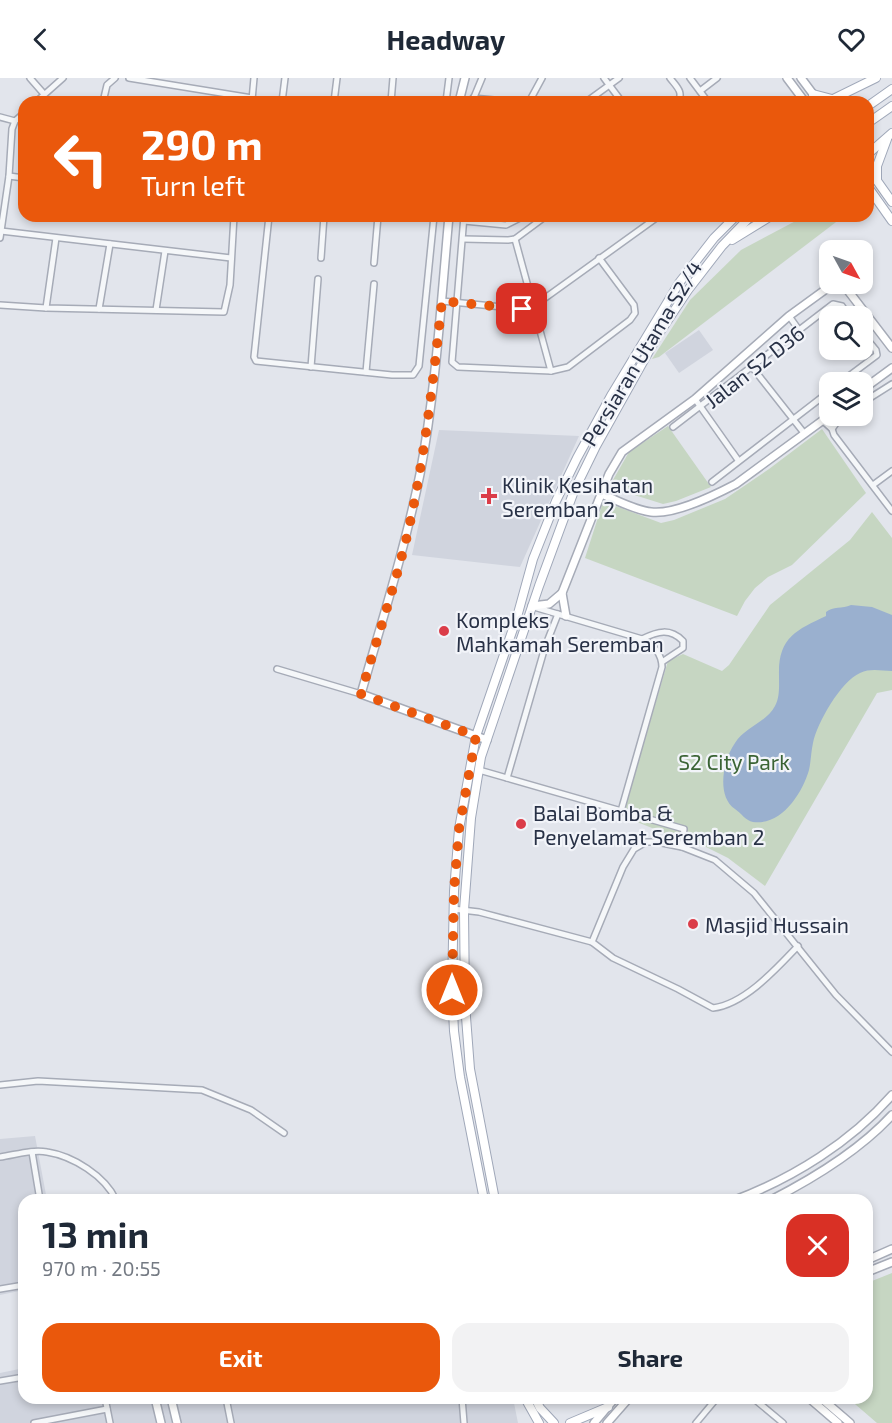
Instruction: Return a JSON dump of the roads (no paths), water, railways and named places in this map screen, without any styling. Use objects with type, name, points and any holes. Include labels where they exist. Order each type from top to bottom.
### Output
[{"type":"main road","points":[[839,96],[876,78]]},
{"type":"main road","points":[[874,102],[892,89]]},
{"type":"main road","points":[[813,94],[818,96]]},
{"type":"main road","points":[[874,119],[892,106]]},
{"type":"main road","points":[[874,149],[890,136]]},
{"type":"main road","points":[[877,180],[877,166],[890,136]]},
{"type":"main road","points":[[874,176],[892,202]]},
{"type":"main road","points":[[874,195],[892,221]]},
{"type":"main road","points":[[714,238],[724,222]]},
{"type":"main road","name":"Persiaran Utama S2/4","points":[[482,1194],[460,1077],[454,1031],[453,909],[460,817],[476,736],[517,617],[533,559],[556,501],[577,458],[612,394],[680,283],[714,238],[730,222]]},
{"type":"main road","name":"Persiaran Utama S2/4","points":[[494,1194],[470,1069],[465,1004],[464,910],[471,818],[479,770],[532,606],[574,491],[596,446],[658,335],[688,290],[722,246],[745,222]]},
{"type":"main road","points":[[722,246],[761,222]]},
{"type":"main road","points":[[517,617],[526,608],[532,606]]},
{"type":"main road","points":[[519,649],[533,646],[545,647]]},
{"type":"main road","points":[[460,817],[471,818]]},
{"type":"main road","points":[[528,1404],[539,1423]]},
{"type":"main road","points":[[538,1404],[554,1423]]},
{"type":"main road","points":[[570,1423],[608,1407]]},
{"type":"street","points":[[30,78],[44,94],[63,78]]},
{"type":"street","points":[[105,96],[107,85],[115,78]]},
{"type":"street","points":[[129,78],[146,79],[232,96]]},
{"type":"street","points":[[252,96],[254,78]]},
{"type":"street","points":[[283,96],[285,78]]},
{"type":"street","points":[[335,96],[337,78]]},
{"type":"street","points":[[391,96],[393,78]]},
{"type":"street","points":[[447,96],[449,78]]},
{"type":"street","points":[[460,96],[465,78]]},
{"type":"street","points":[[475,96],[482,78]]},
{"type":"street","points":[[532,96],[542,78]]},
{"type":"street","points":[[603,78],[617,96]]},
{"type":"street","points":[[594,96],[619,78]]},
{"type":"street","points":[[670,78],[680,91],[680,96]]},
{"type":"street","points":[[690,78],[702,96]]},
{"type":"street","points":[[700,91],[717,78]]},
{"type":"street","points":[[787,78],[800,96]]},
{"type":"street","points":[[801,78],[813,94]]},
{"type":"street","points":[[0,117],[15,121]]},
{"type":"street","points":[[18,118],[12,129],[9,176],[1,234],[231,258]]},
{"type":"street","points":[[9,176],[18,177]]},
{"type":"street","points":[[0,305],[224,312],[230,285],[234,222]]},
{"type":"street","points":[[268,222],[254,357],[256,361],[413,375],[419,366],[433,222]]},
{"type":"street","points":[[321,258],[324,222]]},
{"type":"street","points":[[374,263],[377,222]]},
{"type":"street","points":[[361,694],[406,537],[420,473],[428,425],[449,222]]},
{"type":"street","points":[[464,222],[453,365],[458,368],[551,371],[568,367],[630,320],[635,313],[634,305],[599,258]]},
{"type":"street","points":[[485,222],[506,225],[511,222]]},
{"type":"street","points":[[463,239],[515,239],[538,222]]},
{"type":"street","points":[[442,301],[522,309],[534,306],[650,222]]},
{"type":"street","points":[[46,308],[56,238]]},
{"type":"street","points":[[515,239],[551,371]]},
{"type":"street","points":[[99,309],[110,244]]},
{"type":"street","points":[[156,310],[165,250]]},
{"type":"street","points":[[311,367],[318,279]]},
{"type":"street","points":[[366,372],[374,284]]},
{"type":"street","points":[[507,778],[545,647],[562,615],[562,593],[609,474],[622,452],[695,399],[789,316],[819,294]]},
{"type":"street","points":[[851,294],[892,348]]},
{"type":"street","name":"Jalan S2 D36","points":[[673,427],[819,315]]},
{"type":"street","points":[[789,316],[799,330]]},
{"type":"street","points":[[873,346],[877,356],[873,359]]},
{"type":"street","points":[[855,372],[871,360]]},
{"type":"street","points":[[752,367],[804,433]]},
{"type":"street","points":[[873,382],[892,368]]},
{"type":"street","points":[[873,396],[892,384]]},
{"type":"street","points":[[695,399],[738,460]]},
{"type":"street","points":[[711,482],[819,400]]},
{"type":"street","points":[[601,494],[648,512],[670,510],[721,492],[736,484],[819,422]]},
{"type":"street","points":[[829,426],[892,511]]},
{"type":"street","points":[[873,485],[892,471]]},
{"type":"street","points":[[532,606],[552,603],[562,593]]},
{"type":"street","points":[[532,606],[642,639],[650,643],[658,652],[662,662],[621,811]]},
{"type":"street","points":[[642,639],[656,632],[667,631],[683,641],[683,648],[662,662]]},
{"type":"street","points":[[277,669],[361,694],[487,740]]},
{"type":"street","points":[[479,770],[684,829],[682,847]]},
{"type":"street","points":[[592,942],[623,867],[634,849],[645,843],[657,842],[682,847],[722,865],[753,893],[836,995],[892,1052]]},
{"type":"street","points":[[453,909],[592,942],[613,958],[678,988],[713,1008],[732,1004],[771,974],[798,946]]},
{"type":"street","points":[[879,1038],[892,1047]]},
{"type":"street","points":[[0,1085],[38,1081],[202,1090],[251,1110],[284,1133]]},
{"type":"street","points":[[748,1194],[777,1181],[852,1134],[866,1123],[892,1095]]},
{"type":"street","points":[[782,1194],[821,1172],[861,1144],[892,1115]]},
{"type":"street","points":[[0,1157],[46,1151],[63,1156],[78,1163],[105,1184],[112,1194]]},
{"type":"street","points":[[32,1152],[39,1194]]},
{"type":"street","points":[[873,1257],[890,1250],[892,1261],[873,1269]]},
{"type":"street","points":[[0,1289],[18,1286]]},
{"type":"street","points":[[0,1381],[18,1378]]},
{"type":"street","points":[[107,1404],[110,1423]]},
{"type":"street","points":[[156,1404],[161,1423]]},
{"type":"street","points":[[172,1404],[177,1423]]},
{"type":"street","points":[[227,1404],[231,1423]]},
{"type":"street","points":[[462,1404],[464,1423]]},
{"type":"street","points":[[594,1423],[610,1404]]},
{"type":"street","points":[[608,1423],[624,1404]]},
{"type":"street","points":[[700,1422],[713,1404]]},
{"type":"street","points":[[760,1404],[783,1423]]},
{"type":"street","points":[[816,1404],[838,1423]]},
{"type":"street","points":[[828,1404],[850,1423]]},
{"type":"street","points":[[34,1423],[108,1409]]},
{"type":"water","points":[[851,605],[872,607],[892,615],[892,671],[864,671],[845,684],[819,725],[813,743],[809,770],[796,798],[773,819],[763,822],[750,821],[729,803],[725,796],[723,778],[731,750],[739,737],[767,716],[775,706],[782,652],[791,637],[826,616],[829,610]]},
{"type":"place","name":"Klinik Kesihatan Seremban 2","points":[[489,496]]},
{"type":"place","name":"Kompleks Mahkamah Seremban","points":[[444,631]]},
{"type":"place","name":"Balai Bomba & Penyelamat Seremban 2","points":[[521,824]]},
{"type":"place","name":"Masjid Hussain","points":[[693,924]]},
{"type":"park label","name":"S2 City Park","points":[[734,761]]}]
